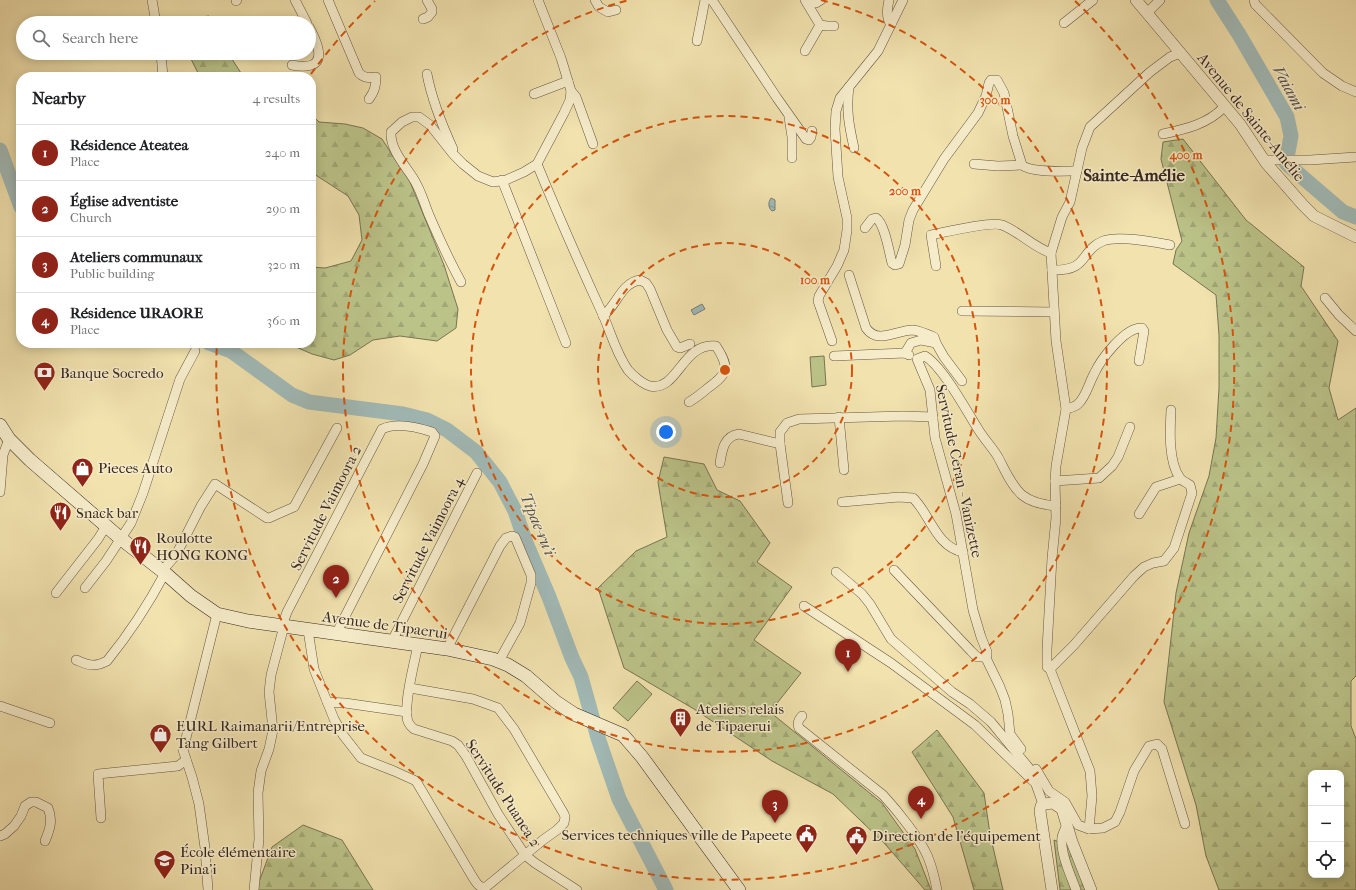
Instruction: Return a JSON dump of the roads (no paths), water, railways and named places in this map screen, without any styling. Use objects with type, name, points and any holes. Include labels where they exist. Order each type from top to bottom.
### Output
[{"type":"main road","name":"Avenue de Tipaerui","points":[[0,425],[9,438],[30,460],[120,538],[191,596],[217,614],[248,621],[447,649],[493,658],[526,676],[563,707],[574,714],[623,735],[642,756],[740,890]]},
{"type":"street","points":[[152,0],[155,16]]},
{"type":"street","points":[[295,0],[303,16]]},
{"type":"street","points":[[328,0],[359,73],[368,79],[376,78],[374,92],[369,99]]},
{"type":"street","points":[[423,19],[428,17],[432,12],[427,0]]},
{"type":"street","points":[[461,282],[429,214],[423,197],[391,140],[391,132],[402,122],[412,117],[419,117],[430,125],[463,164],[478,176],[493,182],[524,172],[539,162],[564,114],[570,100],[571,91],[538,0]]},
{"type":"street","points":[[595,0],[599,6],[608,12],[616,10]]},
{"type":"street","points":[[697,41],[705,0]]},
{"type":"street","points":[[712,0],[788,116],[806,139],[809,140],[812,130]]},
{"type":"street","points":[[806,1],[816,3],[821,0]]},
{"type":"street","points":[[889,0],[887,14],[889,22],[892,25]]},
{"type":"street","points":[[832,341],[818,301],[819,296],[841,255],[846,239],[847,222],[838,177],[835,117],[840,98],[878,51],[903,0]]},
{"type":"street","points":[[1064,23],[1093,0]]},
{"type":"street","name":"Avenue de Sainte-Amélie","points":[[1136,0],[1224,107],[1240,124],[1265,160],[1288,188],[1314,216],[1356,236]]},
{"type":"street","points":[[1147,13],[1160,0]]},
{"type":"street","points":[[1254,0],[1255,4],[1323,73],[1342,86],[1356,92]]},
{"type":"street","points":[[806,1],[820,25]]},
{"type":"street","points":[[820,25],[834,26]]},
{"type":"street","points":[[804,51],[820,25]]},
{"type":"street","points":[[296,69],[307,67],[315,62],[319,54],[316,40]]},
{"type":"street","points":[[1089,829],[1092,796],[1090,771],[1050,669],[1047,667],[1056,506],[1056,466],[1066,408],[1057,349],[1051,253],[1062,217],[1070,202],[1082,148],[1090,127],[1150,72],[1170,57],[1180,53]]},
{"type":"street","points":[[162,60],[163,72]]},
{"type":"street","points":[[427,74],[429,88],[441,123],[454,151],[463,164]]},
{"type":"street","points":[[865,228],[872,219],[879,219],[892,263],[895,265],[898,264],[905,244],[909,220],[914,210],[944,159],[978,112],[986,96],[989,82],[991,80],[997,80],[1004,93],[1013,136],[1022,165]]},
{"type":"street","points":[[534,94],[568,81]]},
{"type":"street","points":[[848,87],[846,105],[854,148]]},
{"type":"street","points":[[571,91],[576,97],[593,144]]},
{"type":"street","points":[[1163,134],[1201,123],[1214,116],[1224,107]]},
{"type":"street","points":[[788,116],[792,137],[792,158]]},
{"type":"street","points":[[1265,160],[1356,157]]},
{"type":"street","points":[[526,164],[539,162]]},
{"type":"street","points":[[539,162],[562,223],[611,336],[629,371],[641,381],[651,386],[662,385],[682,366],[688,356],[698,349],[708,345],[716,346],[724,364],[725,372],[722,378],[689,402]]},
{"type":"street","points":[[974,164],[998,166],[1022,165],[1025,168],[1057,172],[1077,171]]},
{"type":"street","points":[[502,180],[566,343]]},
{"type":"street","points":[[936,266],[932,235],[987,225],[1000,224],[1019,234],[1044,251],[1051,253]]},
{"type":"street","points":[[1052,270],[1064,271],[1074,268],[1082,262],[1096,245],[1104,241],[1127,239],[1170,244]]},
{"type":"street","points":[[849,275],[866,328],[870,334],[879,337],[912,330],[924,332],[934,337],[944,357],[962,381]]},
{"type":"street","points":[[603,316],[610,311],[625,288],[631,283],[640,280],[646,283],[650,289],[667,330],[677,347],[680,348],[690,344]]},
{"type":"street","points":[[1325,298],[1339,315],[1356,331]]},
{"type":"street","points":[[962,311],[1054,312]]},
{"type":"street","points":[[1066,408],[1071,408],[1078,404],[1083,398],[1098,366],[1120,340],[1138,328],[1142,328],[1144,331],[1139,361]]},
{"type":"street","points":[[905,353],[911,342],[921,340],[936,343]]},
{"type":"street","points":[[85,588],[106,561],[131,523],[143,493],[180,379],[195,351]]},
{"type":"street","points":[[834,356],[905,353],[917,359]]},
{"type":"street","name":"Servitude Ceran - Vanizette","points":[[1036,778],[1010,734],[1005,700],[985,656],[987,655],[987,652],[973,610],[954,507],[935,438],[930,390],[917,359],[925,356],[930,359],[944,376],[997,456],[1009,479],[1022,495],[1033,502],[1056,506]]},
{"type":"street","points":[[1050,669],[1074,645],[1134,576],[1144,567],[1152,563],[1164,561],[1174,548],[1192,493],[1190,485],[1180,478],[1176,471],[1171,450],[1171,410]]},
{"type":"street","points":[[788,503],[780,444],[780,432],[783,427],[793,420],[839,417],[934,417]]},
{"type":"street","points":[[839,417],[844,470]]},
{"type":"street","name":"Servitude Vaimoora 2","points":[[283,626],[287,612],[382,429],[386,427],[399,426],[432,432],[435,436],[432,444],[400,510],[336,634]]},
{"type":"street","points":[[1055,481],[1099,478],[1112,466],[1118,457],[1130,427]]},
{"type":"street","points":[[76,660],[92,666],[106,662],[136,621],[163,572],[176,555],[201,506],[215,484],[267,518],[292,508],[337,428]]},
{"type":"street","points":[[720,463],[726,440],[733,435],[739,434],[780,444]]},
{"type":"street","points":[[0,492],[3,455],[9,438]]},
{"type":"street","name":"Servitude Vaimoora 4","points":[[392,641],[478,473]]},
{"type":"street","points":[[1139,514],[1156,487],[1180,478]]},
{"type":"street","points":[[842,502],[899,497],[913,498],[919,504],[948,546],[955,551],[963,552]]},
{"type":"street","points":[[56,593],[98,539],[106,526]]},
{"type":"street","points":[[447,649],[500,546],[506,538],[512,536],[515,537],[520,547],[531,575],[531,582],[520,622],[500,661]]},
{"type":"street","points":[[894,570],[977,657],[985,656]]},
{"type":"street","points":[[836,572],[862,594],[870,604],[890,639],[952,692],[986,717],[1011,745],[1036,778],[1043,804],[1040,811],[1052,890]]},
{"type":"street","points":[[804,606],[891,663],[975,725],[1049,791],[1065,802],[1078,825],[1089,829],[1104,828],[1115,822],[1134,771],[1149,746],[1157,744],[1162,749],[1186,824]]},
{"type":"street","points":[[208,890],[205,848],[199,804],[183,750],[217,614]]},
{"type":"street","points":[[254,890],[259,832],[258,793],[261,771],[269,749],[273,730],[269,692],[271,675],[283,626]]},
{"type":"street","points":[[308,630],[314,669],[327,702],[343,735],[360,758],[416,781],[472,876],[478,885],[481,887],[486,887],[557,830],[564,822],[564,814],[504,715],[498,708],[473,699],[410,688]]},
{"type":"street","name":"Servitude Puanea 2","points":[[418,645],[407,712],[409,723],[414,730],[452,741],[458,745],[466,756],[498,814],[525,855],[577,890]]},
{"type":"street","points":[[327,702],[345,703],[407,712]]},
{"type":"street","points":[[0,706],[50,723]]},
{"type":"street","points":[[802,716],[799,719],[799,728],[883,795],[892,804],[924,848],[929,860],[937,890]]},
{"type":"street","points":[[101,818],[98,774],[178,766],[186,760]]},
{"type":"street","points":[[0,836],[5,834],[14,826],[26,806],[31,802],[36,802],[48,808],[52,819],[50,830],[45,841]]},
{"type":"street","points":[[1043,804],[1053,803],[1062,809],[1079,861],[1091,890]]},
{"type":"street","points":[[1067,825],[1062,835],[1062,843],[1076,890]]},
{"type":"water","points":[[771,198],[775,200],[775,210],[772,211],[769,205]]},
{"type":"water","points":[[702,304],[705,309],[694,315],[691,310]]},
{"type":"waterway","name":"Vaiami","points":[[1217,0],[1240,36],[1287,117],[1291,136],[1286,163],[1343,212],[1356,217]]},
{"type":"waterway","name":"Tipae-ru’i","points":[[0,150],[16,193]]},
{"type":"waterway","name":"Tipae-ru’i","points":[[223,348],[231,351],[292,395],[309,402],[403,414],[427,420],[447,430],[476,452],[500,482],[515,511],[526,543],[581,677],[598,738],[619,799],[666,890]]},
{"type":"place","name":"Banque Socredo","points":[[45,392]]},
{"type":"place","name":"Pieces Auto","points":[[83,488]]},
{"type":"place","name":"Snack bar","points":[[61,532]]},
{"type":"place","name":"Roulotte HONG KONG","points":[[140,566]]},
{"type":"place","name":"Église adventiste","points":[[336,598]]},
{"type":"place","name":"Résidence Ateatea","points":[[848,672]]},
{"type":"place","name":"Ateliers relais de Tipaerui","points":[[680,738]]},
{"type":"place","name":"EURL Raimanarii/Entreprise Tang Gilbert","points":[[161,754]]},
{"type":"place","name":"Résidence URAORE","points":[[921,819]]},
{"type":"place","name":"Ateliers communaux","points":[[775,823]]},
{"type":"place","name":"Services techniques ville de Papeete","points":[[807,854]]},
{"type":"place","name":"Direction de l'équipement","points":[[857,856]]},
{"type":"place","name":"École élémentaire Pina'i","points":[[165,880]]},
{"type":"district","name":"Sainte-Amélie","points":[[1134,175]]}]
